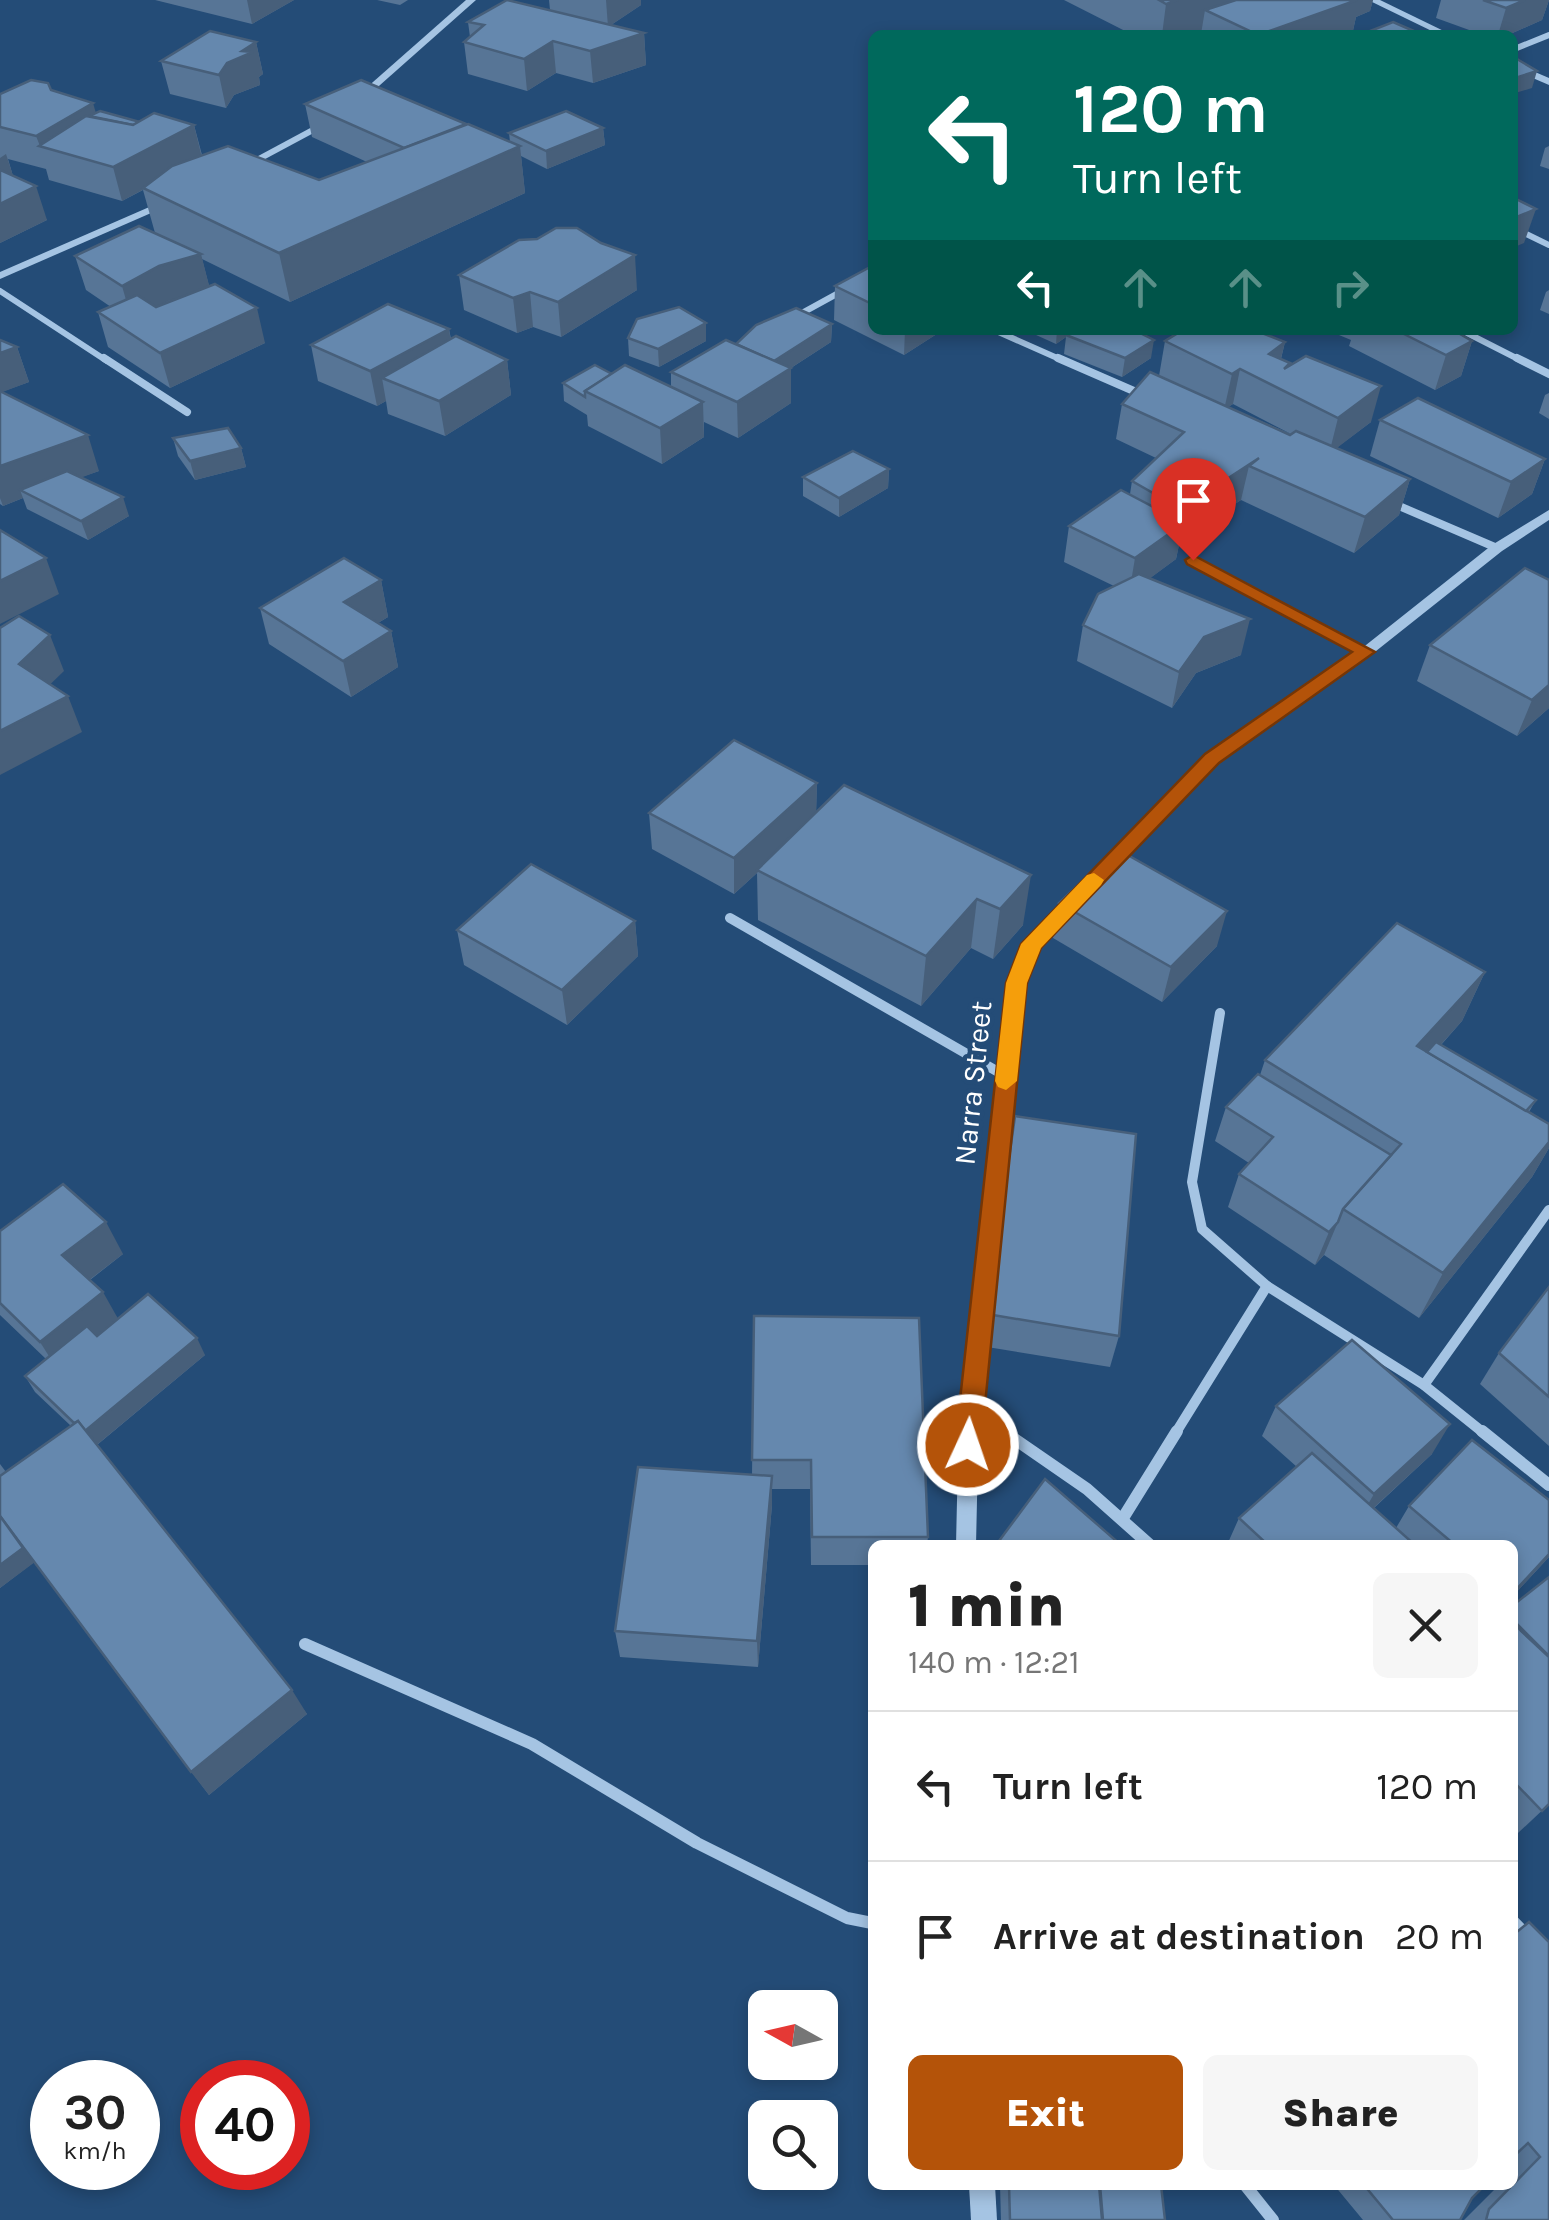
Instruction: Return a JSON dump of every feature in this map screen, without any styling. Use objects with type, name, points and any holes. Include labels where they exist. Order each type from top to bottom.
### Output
[{"type":"street","points":[[350,106],[471,0]]},
{"type":"street","points":[[1373,0],[1437,30]]},
{"type":"street","points":[[1518,47],[1549,34]]},
{"type":"street","points":[[1518,68],[1549,82]]},
{"type":"street","points":[[228,174],[337,118]]},
{"type":"street","points":[[0,276],[177,198]]},
{"type":"street","points":[[1518,230],[1549,245]]},
{"type":"street","points":[[787,321],[854,284]]},
{"type":"street","points":[[0,291],[187,412]]},
{"type":"street","points":[[1006,335],[1156,400]]},
{"type":"street","points":[[1472,335],[1549,374]]},
{"type":"street","points":[[1389,502],[1497,548]]},
{"type":"street","name":"Narra Street","points":[[966,1540],[969,1412],[1016,983],[1032,944],[1212,758],[1366,652],[1497,548],[1549,514]]},
{"type":"street","points":[[1193,560],[1366,652]]},
{"type":"street","points":[[730,918],[1006,1077]]},
{"type":"street","points":[[1220,1014],[1192,1182],[1202,1228],[1267,1286],[1424,1385],[1549,1485]]},
{"type":"street","points":[[1424,1385],[1549,1210]]},
{"type":"street","points":[[1123,1518],[1267,1286]]},
{"type":"street","points":[[969,1412],[1032,1446],[1145,1540]]},
{"type":"street","points":[[305,1644],[532,1744],[697,1844],[848,1918],[868,1922]]},
{"type":"street","points":[[1518,1926],[1537,1946]]},
{"type":"street","points":[[982,2190],[984,2220]]},
{"type":"street","points":[[1249,2190],[1273,2220]]},
{"type":"building","points":[[507,0],[644,33],[590,51],[553,41],[524,59],[464,42],[484,25],[468,22]]},
{"type":"building","points":[[1236,0],[1357,0],[1272,30],[1247,30],[1205,10]]},
{"type":"building","points":[[1483,0],[1525,0],[1506,8]]},
{"type":"building","points":[[1393,22],[1411,30],[1373,30]]},
{"type":"building","points":[[210,31],[256,42],[242,51],[253,52],[227,63],[219,75],[161,61]]},
{"type":"building","points":[[1518,60],[1537,71],[1518,77]]},
{"type":"building","points":[[31,80],[48,83],[51,90],[93,103],[36,136],[0,127],[0,94]]},
{"type":"building","points":[[361,80],[466,124],[404,148],[305,104]]},
{"type":"building","points":[[100,111],[140,122],[133,125],[89,116]]},
{"type":"building","points":[[566,111],[603,128],[546,151],[509,133]]},
{"type":"building","points":[[154,113],[194,125],[113,167],[39,146],[86,116],[133,125]]},
{"type":"building","points":[[468,124],[520,146],[279,253],[143,188],[172,166],[228,146],[319,180]]},
{"type":"building","points":[[0,170],[36,186],[0,204]]},
{"type":"building","points":[[1518,200],[1536,209],[1518,216]]},
{"type":"building","points":[[139,226],[201,254],[159,266],[122,286],[75,256]]},
{"type":"building","points":[[556,228],[577,228],[601,243],[635,255],[558,302],[530,292],[513,298],[459,275],[519,240],[537,239]]},
{"type":"building","points":[[868,268],[868,302],[835,286]]},
{"type":"building","points":[[215,284],[257,308],[160,353],[98,312],[137,295],[156,307]]},
{"type":"building","points":[[388,304],[449,329],[370,371],[311,345]]},
{"type":"building","points":[[679,307],[706,323],[658,349],[628,338],[637,319]]},
{"type":"building","points":[[796,308],[832,324],[774,361],[736,344],[756,325]]},
{"type":"building","points":[[1066,335],[1144,335],[1154,340],[1125,358]]},
{"type":"building","points":[[1175,335],[1267,335],[1285,342],[1269,354],[1290,363],[1284,369],[1306,356],[1381,386],[1338,418],[1240,369],[1232,374],[1165,341]]},
{"type":"building","points":[[1406,335],[1462,335],[1472,341],[1446,355]]},
{"type":"building","points":[[456,336],[507,360],[439,401],[382,378]]},
{"type":"building","points":[[0,340],[17,347],[0,353]]},
{"type":"building","points":[[726,340],[791,368],[737,402],[671,372]]},
{"type":"building","points":[[595,365],[612,374],[585,391],[585,397],[563,383]]},
{"type":"building","points":[[625,365],[703,402],[660,428],[585,391]]},
{"type":"building","points":[[1150,372],[1290,435],[1296,431],[1410,479],[1365,517],[1249,466],[1259,458],[1181,509],[1132,481],[1184,432],[1122,404]]},
{"type":"building","points":[[0,391],[88,435],[0,466]]},
{"type":"building","points":[[1418,398],[1545,459],[1511,482],[1380,420]]},
{"type":"building","points":[[228,428],[241,448],[190,461],[173,438]]},
{"type":"building","points":[[853,451],[889,469],[839,498],[803,477]]},
{"type":"building","points":[[67,471],[123,497],[81,521],[20,490]]},
{"type":"building","points":[[1121,490],[1184,523],[1135,558],[1069,526]]},
{"type":"building","points":[[0,530],[46,558],[0,581]]},
{"type":"building","points":[[344,558],[381,580],[344,602],[391,631],[343,661],[260,608]]},
{"type":"building","points":[[1525,568],[1549,580],[1549,685],[1532,700],[1430,645]]},
{"type":"building","points":[[1139,574],[1250,619],[1204,637],[1179,672],[1083,625],[1098,594]]},
{"type":"building","points":[[19,616],[50,635],[19,664],[68,696],[0,731],[0,628]]},
{"type":"building","points":[[734,740],[817,783],[734,858],[649,813]]},
{"type":"building","points":[[844,785],[1031,875],[1000,909],[977,899],[926,956],[757,870]]},
{"type":"building","points":[[1117,849],[1227,911],[1171,967],[1059,903]]},
{"type":"building","points":[[531,864],[635,921],[562,990],[457,930]]},
{"type":"building","points":[[1397,923],[1485,972],[1417,1046],[1549,1124],[1549,1142],[1443,1273],[1343,1209],[1401,1144],[1265,1060]]},
{"type":"building","points":[[1436,1042],[1536,1100],[1526,1111],[1427,1052]]},
{"type":"building","points":[[1258,1074],[1391,1155],[1343,1209],[1329,1232],[1239,1174],[1273,1137],[1226,1107]]},
{"type":"building","points":[[1015,1116],[1136,1134],[1119,1336],[987,1314]]},
{"type":"building","points":[[63,1184],[106,1222],[62,1255],[103,1292],[40,1342],[0,1303],[0,1231]]},
{"type":"building","points":[[1549,1287],[1549,1397],[1499,1353]]},
{"type":"building","points":[[148,1294],[197,1338],[85,1431],[25,1376],[87,1326],[97,1336]]},
{"type":"building","points":[[754,1316],[919,1318],[928,1537],[812,1537],[811,1460],[752,1460]]},
{"type":"building","points":[[1352,1340],[1450,1424],[1374,1494],[1276,1406]]},
{"type":"building","points":[[78,1421],[292,1690],[191,1772],[0,1516],[0,1476]]},
{"type":"building","points":[[1472,1440],[1549,1500],[1549,1554],[1518,1588],[1518,1540],[1449,1540],[1409,1506]]},
{"type":"building","points":[[1312,1453],[1409,1540],[1263,1540],[1239,1518]]},
{"type":"building","points":[[638,1467],[772,1476],[757,1641],[615,1631]]},
{"type":"building","points":[[1045,1479],[1115,1540],[1000,1540]]},
{"type":"building","points":[[0,1516],[23,1548],[0,1565]]},
{"type":"building","points":[[1549,1577],[1549,1656],[1518,1625],[1518,1601]]},
{"type":"building","points":[[1518,1627],[1549,1657],[1549,1804],[1542,1811],[1518,1786]]},
{"type":"building","points":[[1529,1922],[1549,1942],[1549,2220],[1486,2220],[1489,2209],[1508,2190],[1518,2190],[1518,2179],[1540,2157],[1528,2143],[1518,2152],[1518,1931]]},
{"type":"building","points":[[1009,2190],[1099,2190],[1102,2220],[1010,2220]]},
{"type":"building","points":[[1100,2190],[1162,2190],[1165,2220],[1103,2220]]},
{"type":"building","points":[[1368,2190],[1480,2190],[1460,2220],[1393,2220]]},
{"type":"slow traffic","points":[[1006,1081],[1016,983],[1032,944],[1094,880]]},
{"type":"route","points":[[968,1445],[1016,983],[1032,944],[1212,758],[1366,652],[1193,560]]}]
